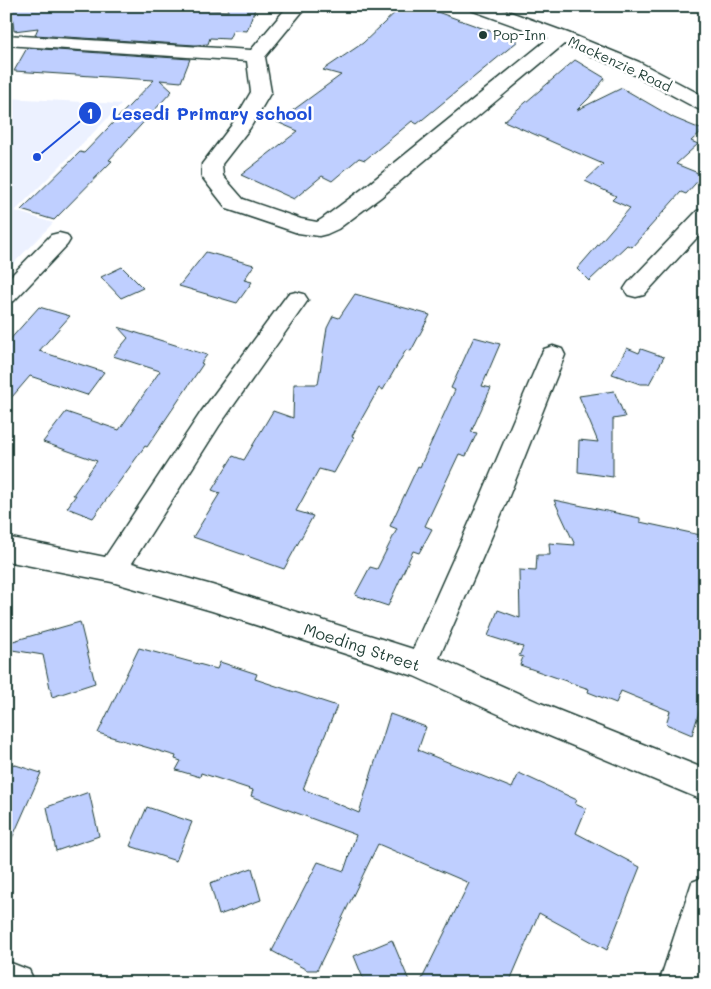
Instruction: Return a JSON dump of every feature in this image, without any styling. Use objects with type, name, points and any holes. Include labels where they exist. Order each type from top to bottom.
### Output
[{"type":"street","points":[[298,6],[256,56],[260,92],[240,128],[212,164],[213,177],[235,204],[298,226],[319,229],[330,224],[373,192],[562,37]]},
{"type":"street","name":"Mackenzie Road","points":[[477,6],[562,37],[632,66],[705,105]]},
{"type":"street","points":[[6,40],[256,56]]},
{"type":"street","points":[[636,289],[705,216]]},
{"type":"street","points":[[6,295],[59,240]]},
{"type":"street","points":[[112,570],[210,419],[296,300]]},
{"type":"street","points":[[420,665],[494,501],[553,355]]},
{"type":"street","name":"Moeding Street","points":[[6,549],[112,570],[212,598],[420,665],[705,785]]},
{"type":"street","points":[[678,983],[705,895]]},
{"type":"street","points":[[6,980],[16,983]]},
{"type":"shaded area","points":[[6,98],[122,104],[15,211],[53,223],[6,271]]},
{"type":"building","points":[[11,6],[117,6],[228,11],[229,6],[256,6],[247,31],[233,30],[229,39],[210,38],[208,44],[195,45],[35,35],[38,28],[14,31]]},
{"type":"building","points":[[402,6],[417,6],[429,9],[518,41],[417,124],[412,121],[365,160],[359,158],[332,181],[322,176],[294,199],[241,175],[298,131],[277,122],[341,75],[323,70],[363,43]]},
{"type":"building","points":[[27,48],[190,59],[181,82],[160,80],[172,91],[109,160],[112,161],[54,220],[21,210],[80,152],[84,153],[154,80],[14,71]]},
{"type":"building","points":[[575,60],[605,78],[577,110],[622,88],[674,118],[703,130],[691,141],[698,144],[676,164],[703,175],[686,194],[681,192],[632,247],[627,245],[589,281],[577,269],[630,208],[612,200],[616,196],[585,181],[603,164],[504,121]]},
{"type":"building","points":[[206,252],[254,265],[244,280],[252,282],[237,303],[179,286]]},
{"type":"building","points":[[122,267],[143,288],[121,298],[101,277]]},
{"type":"building","points":[[355,294],[430,315],[411,351],[406,350],[383,390],[379,388],[334,473],[319,469],[296,511],[313,516],[284,569],[193,537],[220,493],[212,490],[233,456],[244,460],[273,411],[293,418],[294,384],[318,384],[327,328],[333,316],[339,318]]},
{"type":"building","points":[[39,307],[70,316],[39,351],[104,372],[87,395],[30,376],[6,404],[6,344]]},
{"type":"building","points":[[118,327],[207,355],[201,363],[203,364],[147,447],[145,446],[93,518],[67,508],[76,495],[73,495],[97,461],[43,442],[66,412],[119,430],[160,371],[113,356],[128,338]]},
{"type":"building","points":[[474,337],[500,344],[482,386],[491,388],[471,432],[477,433],[466,456],[459,454],[425,526],[432,529],[419,553],[413,551],[388,606],[355,595],[370,567],[377,569],[397,529],[390,526],[418,466],[420,467],[455,390],[451,388]]},
{"type":"building","points":[[627,348],[639,353],[641,349],[664,357],[649,384],[640,384],[612,374]]},
{"type":"building","points":[[614,391],[625,417],[613,419],[613,477],[578,472],[579,440],[598,442],[579,396]]},
{"type":"building","points":[[554,500],[640,518],[640,522],[705,536],[705,693],[692,735],[666,724],[670,711],[621,691],[616,703],[588,692],[589,689],[520,665],[523,657],[519,656],[523,647],[488,636],[498,610],[520,618],[519,570],[536,571],[537,555],[550,555],[549,543],[575,545]]},
{"type":"building","points":[[80,622],[95,683],[52,697],[43,655],[6,649],[6,643]]},
{"type":"building","points":[[139,648],[217,669],[220,662],[257,674],[255,679],[337,706],[303,789],[359,813],[390,714],[426,727],[418,750],[512,788],[519,773],[577,800],[575,804],[586,809],[576,833],[640,867],[607,950],[539,913],[509,983],[420,983],[469,883],[378,844],[317,970],[307,970],[272,951],[318,862],[344,871],[356,835],[251,796],[253,790],[201,773],[200,777],[176,770],[181,761],[175,759],[176,756],[98,733]]},
{"type":"building","points":[[6,762],[41,773],[6,852]]},
{"type":"building","points":[[89,792],[99,836],[56,851],[47,807]]},
{"type":"building","points":[[147,807],[192,822],[176,861],[130,846]]},
{"type":"building","points":[[252,868],[261,900],[219,915],[210,883]]},
{"type":"building","points":[[392,940],[410,983],[365,983],[354,956]]},
{"type":"place","name":"Pop-Inn","points":[[483,35]]},
{"type":"place","name":"Lesedi Primary school","points":[[37,157]]}]
